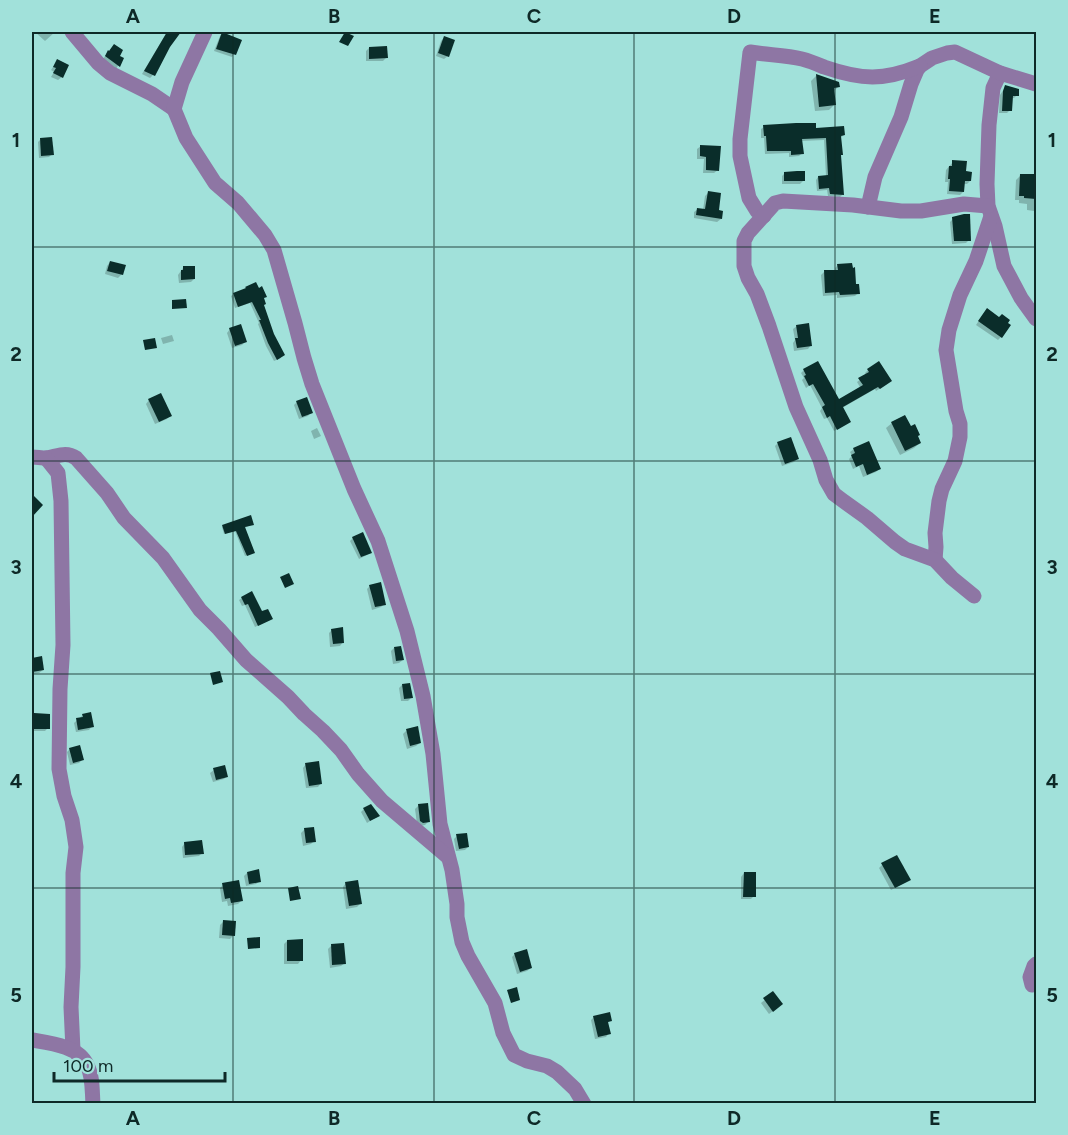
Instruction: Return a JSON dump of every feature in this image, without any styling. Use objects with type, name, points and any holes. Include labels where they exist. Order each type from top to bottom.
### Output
[{"type":"street","points":[[72,32],[98,63],[110,73],[152,94],[174,109],[186,138],[215,183],[232,196],[265,235],[274,250],[312,384],[354,489],[378,541],[407,631],[423,696],[433,754],[440,824],[452,870],[462,942],[495,1004],[503,1032],[514,1055],[547,1066],[557,1072],[575,1089],[584,1104]]},
{"type":"street","points":[[174,109],[182,82],[205,32]]},
{"type":"street","points":[[764,216],[757,211],[749,198],[740,156],[750,52],[804,59],[856,76],[877,78],[920,66],[932,58],[954,52],[1000,73],[1036,84]]},
{"type":"street","points":[[868,207],[875,177],[920,66]]},
{"type":"street","points":[[1000,73],[993,88],[989,125],[987,184],[990,211],[1004,266],[1021,298],[1036,319]]},
{"type":"street","points":[[974,596],[935,560],[905,549],[834,494],[796,407],[769,326],[757,294],[748,278],[744,266],[744,241],[748,233],[775,203],[783,201],[853,205],[901,211],[921,211],[964,204],[990,211]]},
{"type":"street","points":[[935,560],[935,532],[939,501],[955,461],[960,437],[960,424],[946,350],[947,340],[960,295],[976,261],[990,211]]},
{"type":"street","points":[[39,458],[60,454],[72,455],[83,465],[107,493],[124,518],[163,558],[200,610],[246,660],[323,730],[382,801],[448,857]]},
{"type":"street","points":[[39,458],[58,473],[60,480],[63,645],[59,769],[64,796],[72,820],[76,847],[74,967],[71,994],[73,1050]]},
{"type":"street","points":[[1032,985],[1030,977],[1036,964]]},
{"type":"street","points":[[32,1040],[73,1050],[84,1060],[89,1067],[93,1104]]},
{"type":"building","points":[[167,32],[181,32],[170,47],[155,76],[144,71]]},
{"type":"building","points":[[222,32],[242,40],[236,55],[216,49]]},
{"type":"building","points":[[345,32],[354,36],[348,46],[339,42]]},
{"type":"building","points":[[444,36],[455,40],[449,57],[438,53]]},
{"type":"building","points":[[114,44],[123,50],[120,56],[124,58],[120,67],[105,56]]},
{"type":"building","points":[[387,46],[388,58],[369,59],[369,47]]},
{"type":"building","points":[[57,59],[69,65],[63,78],[53,73]]},
{"type":"building","points":[[816,74],[839,82],[840,87],[834,88],[836,105],[819,107]]},
{"type":"building","points":[[1005,85],[1019,89],[1019,96],[1013,96],[1012,111],[1002,111]]},
{"type":"building","points":[[816,123],[816,128],[844,126],[845,135],[841,136],[843,155],[841,155],[844,195],[830,194],[829,188],[819,189],[818,176],[828,175],[826,138],[802,139],[804,154],[791,155],[791,151],[767,151],[763,125]]},
{"type":"building","points":[[52,137],[54,155],[41,156],[40,138]]},
{"type":"building","points":[[700,145],[721,146],[719,171],[706,170],[706,157],[700,156]]},
{"type":"building","points":[[952,160],[967,161],[966,171],[972,172],[971,181],[965,181],[964,192],[949,191],[949,166],[952,166]]},
{"type":"building","points":[[805,171],[805,181],[784,181],[784,172]]},
{"type":"building","points":[[1020,174],[1036,174],[1036,199],[1019,196]]},
{"type":"building","points":[[708,191],[721,193],[719,210],[723,211],[722,219],[696,215],[697,208],[705,209]]},
{"type":"building","points":[[970,214],[971,241],[954,241],[952,217]]},
{"type":"building","points":[[110,261],[126,265],[123,275],[107,271]]},
{"type":"building","points":[[852,263],[853,268],[855,267],[856,284],[859,284],[860,294],[825,293],[824,270],[838,270],[837,264]]},
{"type":"building","points":[[183,266],[195,266],[195,279],[181,280]]},
{"type":"building","points":[[256,282],[259,288],[262,286],[267,297],[264,298],[266,304],[264,305],[274,334],[285,355],[277,360],[252,302],[238,307],[233,293]]},
{"type":"building","points":[[186,299],[187,308],[172,309],[172,300]]},
{"type":"building","points":[[987,308],[999,317],[1002,314],[1010,320],[1008,323],[1011,325],[1002,338],[978,321]]},
{"type":"building","points":[[809,323],[812,346],[797,348],[796,325]]},
{"type":"building","points":[[241,324],[247,342],[235,346],[229,328]]},
{"type":"building","points":[[155,338],[157,348],[145,350],[143,340]]},
{"type":"building","points":[[818,361],[839,399],[863,385],[858,378],[869,372],[867,369],[879,361],[892,381],[843,407],[851,422],[837,430],[830,416],[827,418],[822,407],[825,405],[813,384],[809,386],[804,376],[806,375],[803,369]]},
{"type":"building","points":[[161,393],[172,416],[159,422],[148,399]]},
{"type":"building","points":[[307,397],[313,413],[302,417],[296,401]]},
{"type":"building","points":[[905,415],[911,426],[915,424],[921,443],[905,451],[891,422]]},
{"type":"building","points":[[791,437],[799,459],[785,464],[777,442]]},
{"type":"building","points":[[869,441],[881,469],[867,475],[863,464],[856,467],[851,455],[855,453],[853,448]]},
{"type":"building","points":[[32,494],[43,505],[32,517]]},
{"type":"building","points":[[251,515],[254,525],[245,527],[255,553],[247,556],[236,531],[225,534],[222,525]]},
{"type":"building","points":[[363,532],[372,553],[361,557],[352,537]]},
{"type":"building","points":[[289,573],[294,584],[285,588],[280,577]]},
{"type":"building","points":[[381,582],[386,605],[375,607],[369,585]]},
{"type":"building","points":[[252,591],[262,611],[268,609],[273,619],[258,626],[248,604],[245,605],[241,597]]},
{"type":"building","points":[[343,627],[344,643],[333,644],[331,629]]},
{"type":"building","points":[[401,646],[404,660],[396,661],[394,647]]},
{"type":"building","points":[[42,656],[44,670],[32,672],[32,658]]},
{"type":"building","points":[[220,671],[223,682],[213,685],[210,673]]},
{"type":"building","points":[[410,683],[413,698],[404,699],[402,684]]},
{"type":"building","points":[[91,712],[94,727],[78,730],[76,718]]},
{"type":"building","points":[[34,713],[50,714],[50,729],[34,729]]},
{"type":"building","points":[[418,726],[421,743],[410,746],[406,729]]},
{"type":"building","points":[[80,745],[84,760],[73,763],[69,748]]},
{"type":"building","points":[[319,761],[322,784],[309,786],[305,763]]},
{"type":"building","points":[[225,765],[228,777],[216,780],[213,768]]},
{"type":"building","points":[[428,803],[430,822],[423,823],[420,821],[418,804]]},
{"type":"building","points":[[371,804],[380,816],[370,821],[363,808]]},
{"type":"building","points":[[314,827],[316,842],[306,843],[304,828]]},
{"type":"building","points":[[467,833],[469,847],[459,849],[456,834]]},
{"type":"building","points":[[202,840],[204,854],[185,855],[184,842]]},
{"type":"building","points":[[897,855],[911,880],[895,888],[881,863]]},
{"type":"building","points":[[259,869],[261,882],[249,884],[247,872]]},
{"type":"building","points":[[744,872],[756,872],[756,897],[743,897]]},
{"type":"building","points":[[239,880],[243,901],[231,903],[230,898],[225,899],[222,883]]},
{"type":"building","points":[[358,880],[362,904],[349,906],[345,882]]},
{"type":"building","points":[[298,886],[301,899],[290,901],[288,888]]},
{"type":"building","points":[[223,920],[236,921],[235,936],[222,935]]},
{"type":"building","points":[[260,937],[260,948],[248,949],[247,938]]},
{"type":"building","points":[[303,939],[303,961],[287,961],[287,940]]},
{"type":"building","points":[[344,943],[346,964],[332,965],[331,944]]},
{"type":"building","points":[[527,949],[532,968],[520,972],[514,953]]},
{"type":"building","points":[[517,987],[520,1000],[511,1003],[507,990]]},
{"type":"building","points":[[773,991],[783,1004],[773,1012],[763,998]]},
{"type":"building","points":[[610,1012],[612,1021],[608,1022],[611,1034],[598,1037],[593,1016]]}]
